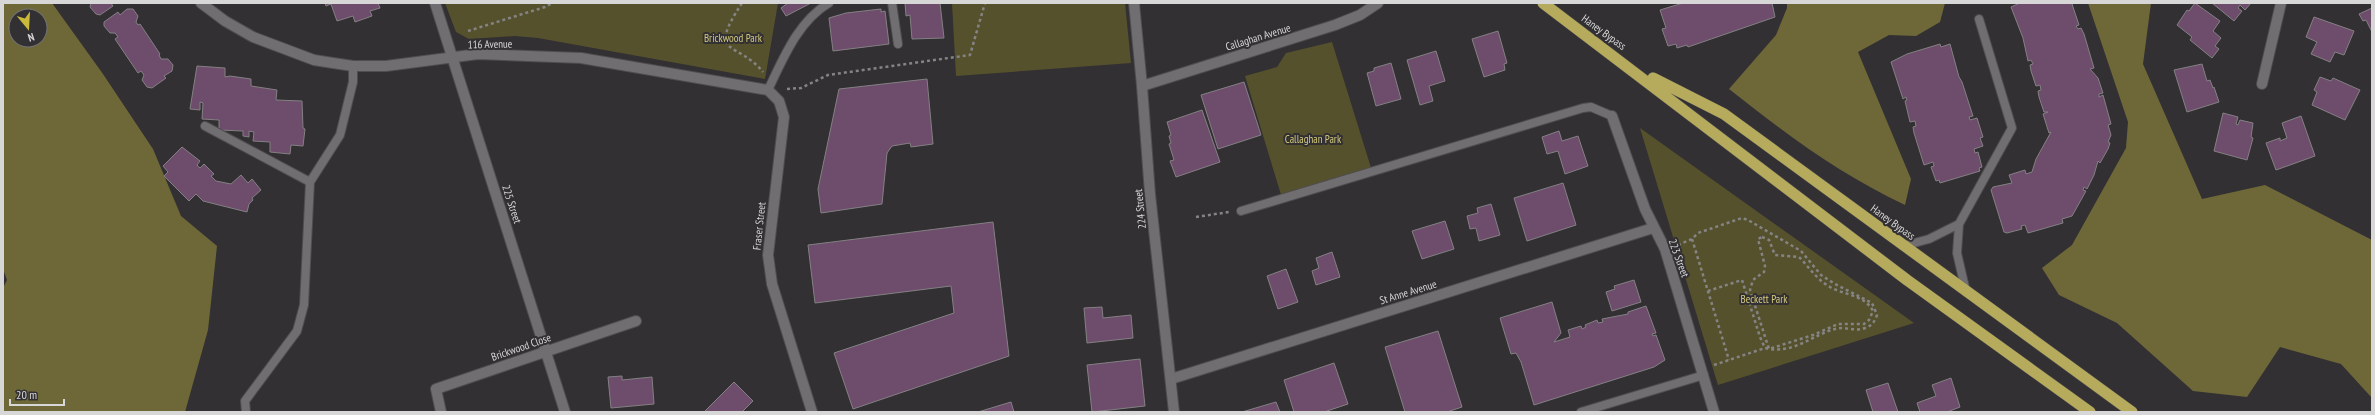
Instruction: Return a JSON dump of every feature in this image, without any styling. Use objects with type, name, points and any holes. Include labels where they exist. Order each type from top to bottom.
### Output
[{"type":"highway","name":"Haney Bypass","points":[[1543,3],[1631,68],[1907,280],[2090,412]]},
{"type":"highway","name":"Haney Bypass","points":[[1631,68],[1724,114],[2132,412]]},
{"type":"street","name":"116 Avenue","points":[[201,3],[253,37],[278,48],[314,60],[353,66],[386,66],[478,54],[581,58],[768,90]]},
{"type":"street","name":"225 Street","points":[[435,3],[565,412]]},
{"type":"street","name":"224 Street","points":[[1134,3],[1150,194],[1174,412]]},
{"type":"street","name":"Callaghan Avenue","points":[[1142,86],[1335,25],[1360,15],[1378,3]]},
{"type":"street","points":[[2262,84],[2281,3]]},
{"type":"street","name":"Fraser Street","points":[[768,90],[779,101],[784,116],[768,255],[772,284],[812,412]]},
{"type":"street","name":"223 Street","points":[[1612,116],[1653,228],[1665,249],[1714,412]]},
{"type":"street","name":"St Anne Avenue","points":[[1171,379],[1653,228]]},
{"type":"street","name":"Brickwood Close","points":[[441,412],[436,389],[545,350],[636,321]]},
{"type":"lane","points":[[768,90],[792,42],[819,9],[829,3]]},
{"type":"lane","points":[[892,3],[898,44]]},
{"type":"lane","points":[[1966,292],[1957,253],[1959,224],[2012,128],[1979,19]]},
{"type":"lane","points":[[246,412],[245,401],[297,331],[304,305],[310,182],[340,135],[353,82],[353,66]]},
{"type":"lane","points":[[1242,211],[1583,108],[1591,107],[1612,116]]},
{"type":"lane","points":[[205,126],[310,182]]},
{"type":"lane","points":[[1903,246],[1929,239],[1959,224]]},
{"type":"lane","points":[[1580,412],[1703,372]]},
{"type":"path","points":[[468,31],[545,8],[552,3]]},
{"type":"path","points":[[742,3],[726,30],[728,45],[734,51],[752,62],[765,76]]},
{"type":"path","points":[[768,90],[801,88],[828,75],[970,55],[985,3]]},
{"type":"path","points":[[1196,217],[1242,211]]},
{"type":"path","points":[[1676,246],[1692,239],[1698,233],[1742,218],[1748,220],[1801,252],[1821,275],[1872,303],[1876,308],[1876,319],[1867,328],[1859,330],[1836,329],[1805,343],[1780,350],[1765,348],[1729,360],[1703,372]]},
{"type":"path","points":[[1762,236],[1769,240],[1775,255],[1799,257],[1818,280],[1830,288],[1853,296],[1868,304],[1873,311],[1869,320],[1864,324],[1838,324],[1813,335],[1769,349],[1750,290],[1753,280],[1764,272],[1765,266],[1758,239],[1762,236]]},
{"type":"path","points":[[1692,239],[1729,360]]},
{"type":"path","points":[[1708,291],[1742,280],[1760,337],[1765,348]]},
{"type":"green space","name":"Brickwood Park","points":[[445,3],[778,3],[765,79],[538,38],[515,36],[469,39],[456,32]]},
{"type":"green space","points":[[952,3],[1125,3],[1131,63],[956,76]]},
{"type":"green space","name":"Callaghan Park","points":[[1332,42],[1372,171],[1282,198],[1245,76],[1277,67],[1286,53]]},
{"type":"green space","name":"Beckett Park","points":[[1640,128],[1914,323],[1718,385]]},
{"type":"shaded area","points":[[3,3],[52,3],[103,74],[153,149],[181,216],[217,246],[208,330],[185,412],[3,412],[3,288],[7,280],[3,269]]},
{"type":"shaded area","points":[[1787,3],[1945,3],[1940,22],[1916,36],[1889,35],[1858,52],[1911,179],[1905,205],[1835,167],[1771,122],[1729,89],[1776,35],[1787,8]]},
{"type":"shaded area","points":[[2088,3],[2151,3],[2143,64],[2202,199],[2265,185],[2372,240],[2372,398],[2341,364],[2280,347],[2247,397],[2193,391],[2117,323],[2059,295],[2042,268],[2072,245],[2126,148],[2128,122]]},
{"type":"building","points":[[91,3],[111,3],[113,6],[100,15],[96,14],[90,7]]},
{"type":"building","points":[[325,3],[378,3],[380,8],[370,11],[372,16],[355,22],[353,16],[337,21],[331,4],[326,6]]},
{"type":"building","points":[[788,3],[811,3],[786,16],[781,8]]},
{"type":"building","points":[[905,3],[940,3],[944,38],[912,39],[910,15],[906,16]]},
{"type":"building","points":[[1683,3],[1772,3],[1775,17],[1688,47],[1687,45],[1677,48],[1676,44],[1668,46],[1662,29],[1666,28],[1660,10]]},
{"type":"building","points":[[2020,3],[2074,3],[2072,4],[2079,25],[2076,26],[2078,29],[2081,28],[2084,34],[2094,68],[2090,69],[2098,78],[2103,93],[2099,94],[2099,97],[2103,95],[2111,124],[2108,125],[2111,135],[2108,142],[2110,143],[2108,149],[2100,163],[2098,161],[2094,175],[2087,189],[2084,187],[2083,190],[2086,191],[2072,216],[2062,219],[2063,223],[2028,233],[2025,225],[2021,226],[2022,229],[2007,233],[2004,232],[1991,190],[1993,187],[2012,183],[2009,175],[2025,170],[2026,174],[2032,172],[2036,159],[2051,132],[2049,133],[2043,114],[2048,112],[2044,112],[2039,97],[2038,91],[2041,90],[2040,85],[2036,86],[2030,65],[2033,64],[2031,60],[2028,61],[2023,38],[2011,7]]},
{"type":"building","points":[[2195,3],[2220,21],[2213,31],[2221,38],[2215,46],[2219,49],[2212,58],[2190,40],[2192,37],[2177,25],[2187,10],[2189,11]]},
{"type":"building","points":[[2212,3],[2251,3],[2245,10],[2240,5],[2238,8],[2242,11],[2234,21]]},
{"type":"building","points":[[2372,8],[2372,32],[2366,20],[2363,21],[2359,14]]},
{"type":"building","points":[[127,9],[133,9],[138,16],[136,22],[138,25],[140,24],[160,54],[161,59],[168,59],[173,65],[172,71],[164,76],[166,78],[152,88],[147,87],[142,80],[144,75],[141,71],[138,73],[115,39],[118,37],[115,33],[110,33],[104,26],[104,22],[118,12],[120,15]]},
{"type":"building","points":[[881,9],[881,12],[885,11],[889,44],[833,51],[829,18],[846,13]]},
{"type":"building","points":[[2314,17],[2354,31],[2344,55],[2335,52],[2330,62],[2311,54],[2317,42],[2306,37]]},
{"type":"building","points":[[1498,31],[1507,63],[1504,64],[1505,70],[1484,77],[1472,39]]},
{"type":"building","points":[[1940,44],[1941,47],[1950,44],[1959,77],[1973,116],[1969,117],[1970,120],[1977,118],[1983,137],[1980,138],[1983,146],[1974,149],[1975,153],[1978,152],[1982,167],[1979,168],[1980,171],[1940,183],[1939,180],[1936,181],[1931,167],[1934,166],[1933,162],[1924,165],[1914,133],[1913,127],[1916,126],[1915,121],[1910,122],[1905,101],[1907,100],[1906,97],[1903,99],[1891,62],[1907,54]]},
{"type":"building","points":[[1436,51],[1445,81],[1429,86],[1433,101],[1420,105],[1407,60]]},
{"type":"building","points":[[1391,63],[1401,99],[1376,106],[1367,73],[1374,71],[1374,68]]},
{"type":"building","points":[[2202,64],[2207,81],[2210,80],[2213,88],[2214,87],[2219,102],[2187,112],[2174,70]]},
{"type":"building","points":[[197,66],[225,68],[225,77],[230,76],[251,79],[251,86],[277,90],[276,100],[302,101],[303,128],[305,129],[303,146],[291,145],[290,154],[270,152],[270,142],[253,141],[254,132],[249,131],[249,137],[243,136],[243,131],[219,130],[219,120],[202,119],[203,103],[200,102],[200,110],[190,109]]},
{"type":"building","points":[[2320,77],[2331,81],[2333,78],[2360,90],[2345,120],[2312,105],[2317,92],[2314,90]]},
{"type":"building","points":[[927,79],[933,144],[911,147],[910,143],[892,146],[887,153],[882,204],[821,213],[818,189],[839,89]]},
{"type":"building","points":[[1244,82],[1261,135],[1218,149],[1201,95]]},
{"type":"building","points":[[1202,110],[1220,162],[1176,177],[1170,161],[1174,160],[1169,144],[1171,143],[1169,136],[1171,135],[1167,122]]},
{"type":"building","points":[[2223,113],[2238,117],[2236,124],[2238,125],[2240,120],[2253,123],[2251,137],[2253,138],[2247,160],[2214,151]]},
{"type":"building","points":[[2301,116],[2315,156],[2276,170],[2266,143],[2280,138],[2280,141],[2287,138],[2282,123]]},
{"type":"building","points":[[1559,131],[1562,141],[1578,136],[1588,166],[1565,174],[1558,151],[1547,154],[1542,137]]},
{"type":"building","points":[[182,147],[200,161],[197,165],[200,168],[204,164],[214,174],[211,176],[216,181],[231,184],[241,175],[248,183],[252,179],[261,190],[252,198],[253,200],[249,204],[247,212],[203,201],[196,194],[189,201],[164,176],[168,172],[163,166]]},
{"type":"building","points":[[1563,183],[1576,225],[1527,241],[1514,198]]},
{"type":"building","points":[[1491,204],[1500,235],[1479,241],[1476,228],[1470,229],[1467,216],[1478,213],[1477,208]]},
{"type":"building","points":[[1445,221],[1454,249],[1422,259],[1412,231]]},
{"type":"building","points":[[993,222],[1009,356],[853,409],[834,353],[954,313],[951,286],[815,303],[808,245]]},
{"type":"building","points":[[1332,252],[1340,277],[1316,285],[1312,271],[1319,268],[1316,258]]},
{"type":"building","points":[[1286,269],[1298,302],[1278,309],[1267,276]]},
{"type":"building","points":[[1634,280],[1641,302],[1612,311],[1606,292],[1615,289],[1614,286]]},
{"type":"building","points":[[1552,302],[1561,333],[1554,342],[1570,337],[1568,330],[1581,326],[1582,329],[1586,327],[1585,325],[1597,320],[1598,323],[1603,322],[1602,319],[1628,314],[1628,312],[1646,306],[1656,333],[1652,334],[1653,336],[1656,335],[1665,360],[1654,367],[1534,405],[1521,362],[1516,353],[1511,354],[1500,318]]},
{"type":"building","points":[[1102,307],[1103,318],[1131,315],[1133,338],[1087,343],[1084,308]]},
{"type":"building","points":[[1438,331],[1462,407],[1447,412],[1405,412],[1385,347]]},
{"type":"building","points":[[1140,359],[1145,406],[1092,412],[1087,365]]},
{"type":"building","points":[[1334,363],[1348,404],[1324,412],[1294,412],[1284,380]]},
{"type":"building","points":[[622,376],[622,380],[652,377],[654,404],[611,408],[608,377]]},
{"type":"building","points":[[1951,378],[1960,407],[1947,412],[1920,412],[1917,403],[1936,396],[1932,385]]},
{"type":"building","points":[[734,382],[753,401],[742,412],[704,412]]},
{"type":"building","points":[[1888,383],[1898,412],[1873,412],[1866,390]]},
{"type":"building","points":[[1011,402],[1014,412],[978,412]]},
{"type":"building","points":[[1276,402],[1280,412],[1242,412]]}]
